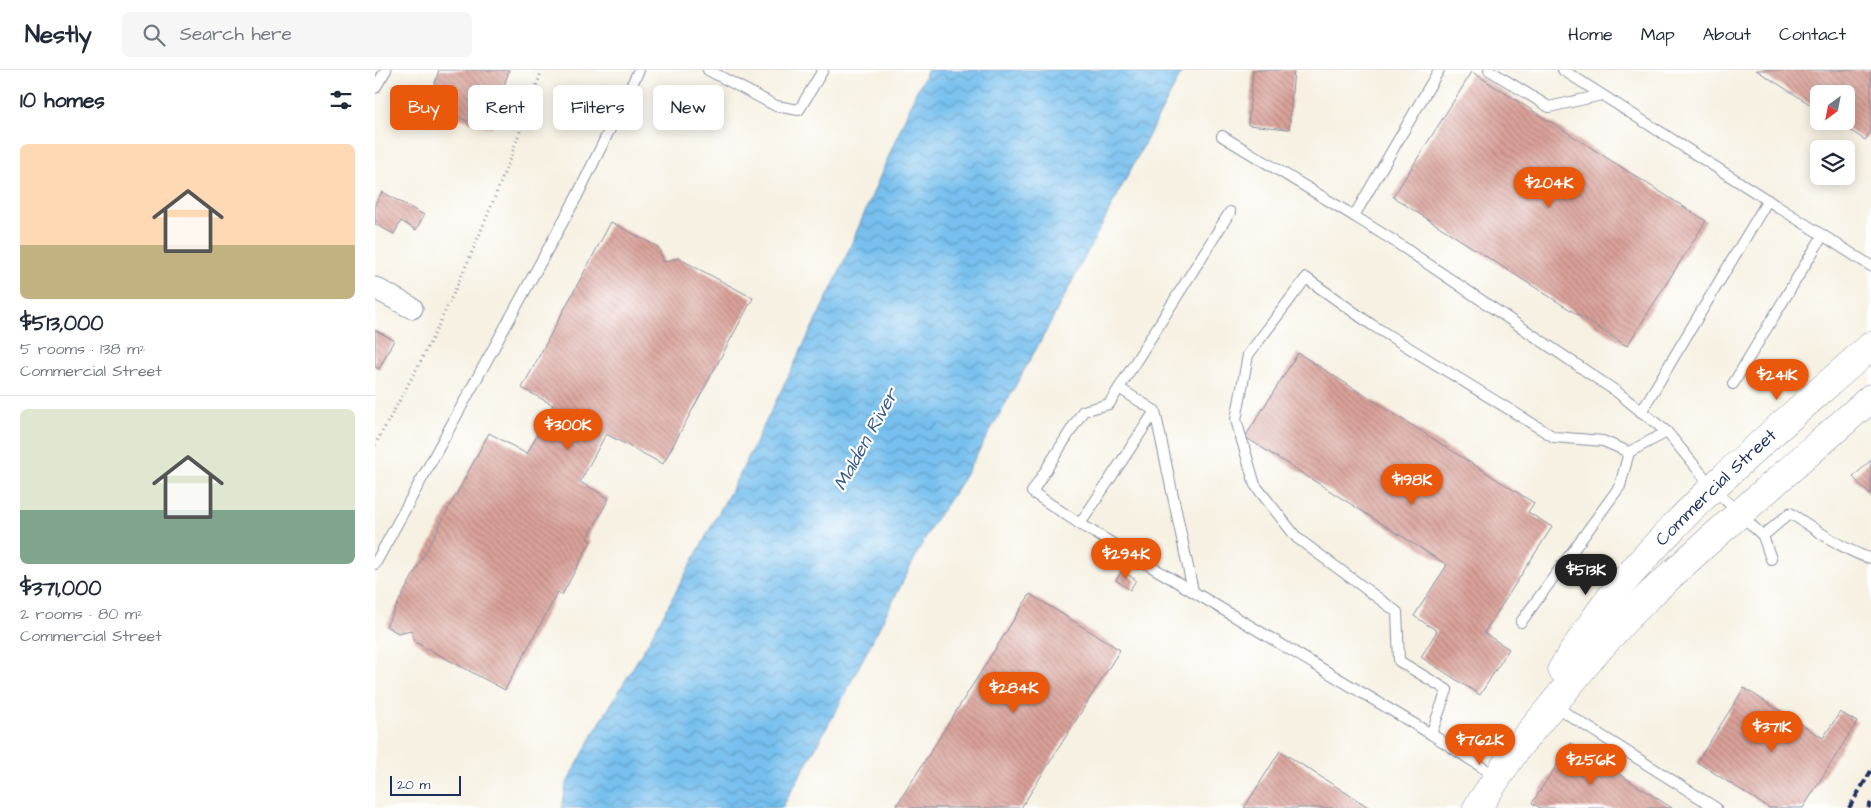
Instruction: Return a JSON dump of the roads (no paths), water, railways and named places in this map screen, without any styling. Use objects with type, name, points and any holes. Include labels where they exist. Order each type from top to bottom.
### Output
[{"type":"main road","name":"Commercial Street","points":[[1484,806],[1498,777],[1517,748],[1539,707],[1597,616],[1626,579],[1713,488],[1871,346]]},
{"type":"main road","name":"Commercial Street","points":[[1517,748],[1591,658],[1654,591],[1871,398]]},
{"type":"street","points":[[375,288],[412,308]]},
{"type":"lane","points":[[375,88],[386,70]]},
{"type":"lane","points":[[375,564],[577,196],[639,70]]},
{"type":"lane","points":[[708,70],[776,106],[799,110],[823,70]]},
{"type":"lane","points":[[1354,216],[1439,70]]},
{"type":"lane","points":[[1489,70],[1549,107],[1602,95]]},
{"type":"lane","points":[[1563,70],[1871,266]]},
{"type":"lane","points":[[1222,136],[1402,247],[1617,392],[1667,432],[1713,488],[1763,536],[1771,560]]},
{"type":"lane","points":[[1641,412],[1768,200]]},
{"type":"lane","points":[[1230,212],[1109,404],[1083,411],[1032,492],[1080,524],[1431,734],[1498,777]]},
{"type":"lane","points":[[1733,384],[1823,236]]},
{"type":"lane","points":[[1431,734],[1447,690],[1399,661],[1397,612],[1297,538],[1255,485],[1236,420],[1248,355],[1306,278],[1372,325],[1554,438],[1603,441],[1629,452]]},
{"type":"lane","points":[[1119,388],[1155,411],[1193,591]]},
{"type":"lane","points":[[1080,524],[1155,411]]},
{"type":"lane","points":[[1521,622],[1620,486],[1629,452],[1667,432]]},
{"type":"lane","points":[[1763,536],[1790,513],[1833,540],[1864,557],[1871,558]]},
{"type":"lane","points":[[1552,704],[1716,808]]},
{"type":"water","name":"Malden River","points":[[928,70],[1183,70],[1045,333],[963,479],[931,527],[837,709],[782,808],[562,808],[566,785],[595,731],[649,641],[742,470],[839,273],[916,92]]},
{"type":"railway","points":[[1849,808],[1871,771]]},
{"type":"railway","points":[[1868,808],[1871,803]]}]
